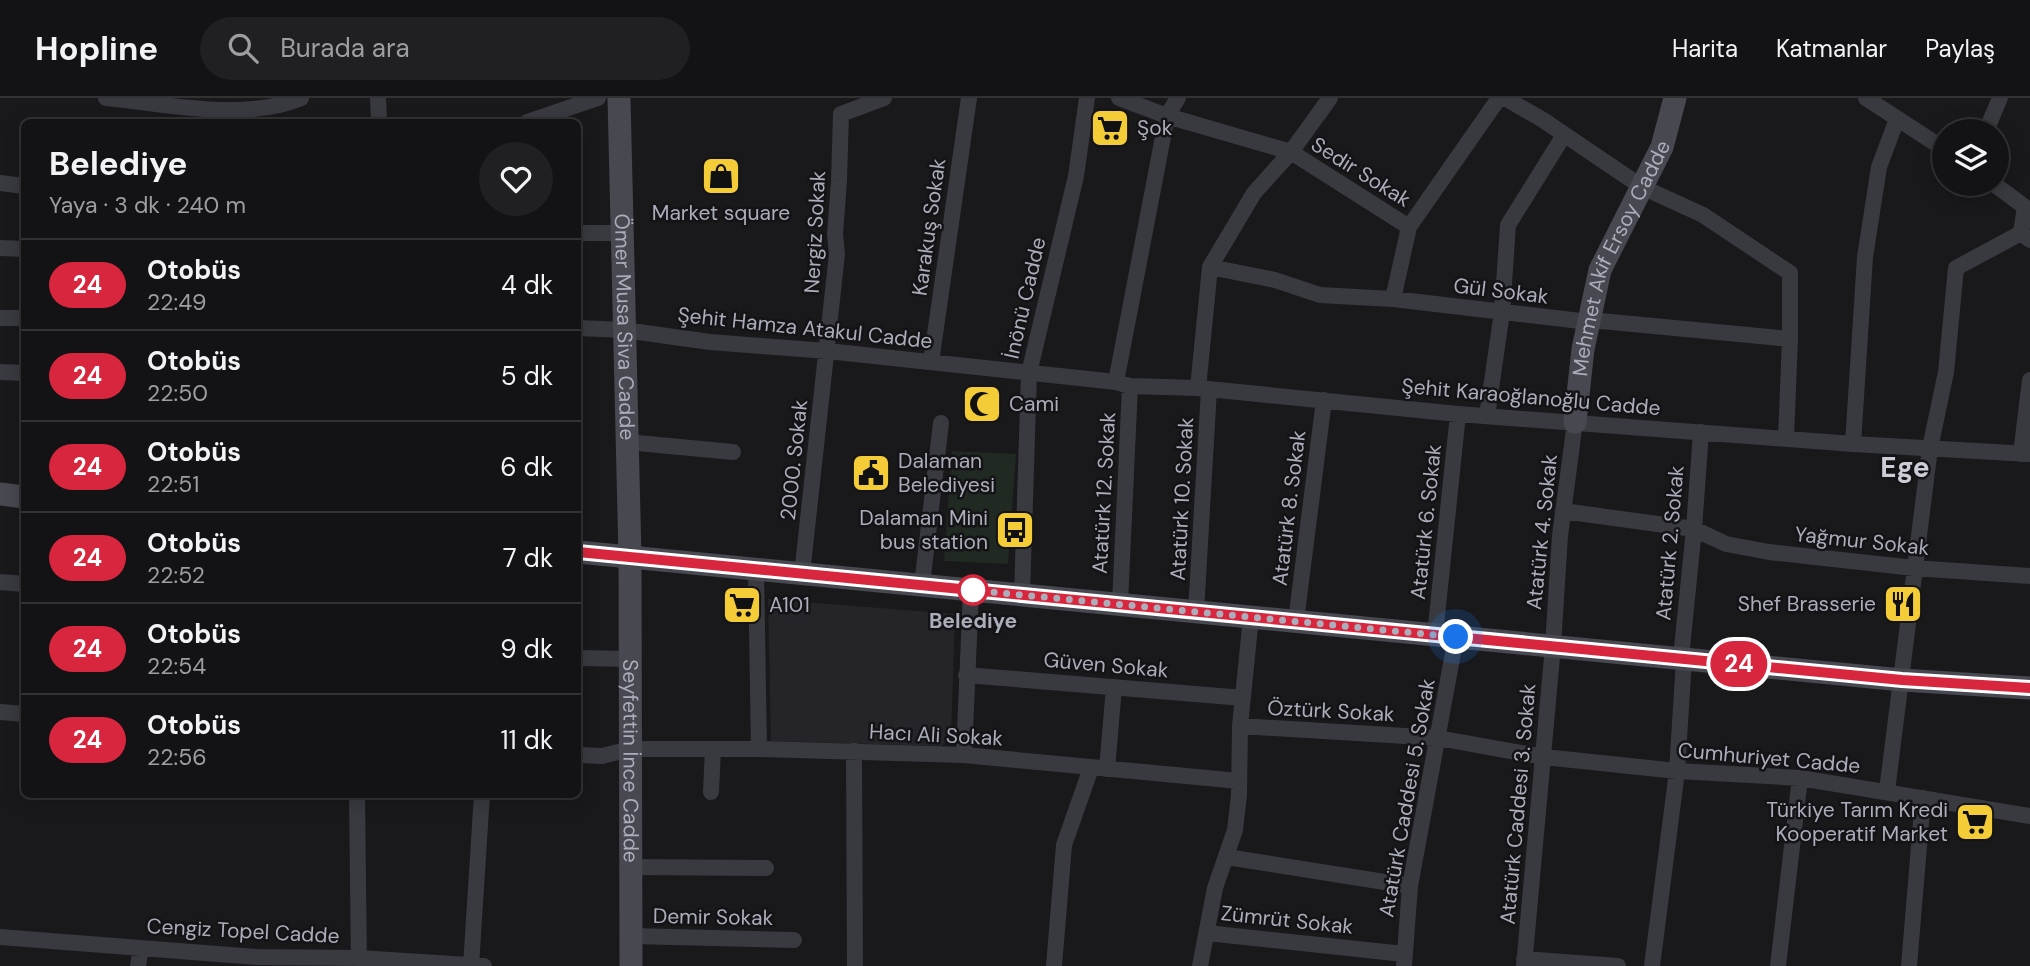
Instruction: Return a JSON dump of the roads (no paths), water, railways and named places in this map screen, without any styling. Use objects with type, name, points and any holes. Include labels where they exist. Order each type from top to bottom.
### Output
[{"type":"main road","name":"Ömer Musa Siva Cadde","points":[[619,98],[630,557]]},
{"type":"main road","name":"Mehmet Akif Ersoy Cadde","points":[[1575,422],[1583,349],[1600,270],[1662,147],[1675,98]]},
{"type":"main road","points":[[0,494],[21,497]]},
{"type":"main road","points":[[581,552],[1902,680],[2030,688]]},
{"type":"main road","name":"Seyfettin İnce Cadde","points":[[630,557],[631,966]]},
{"type":"street","points":[[106,98],[282,106],[301,98]]},
{"type":"street","points":[[378,98],[379,119]]},
{"type":"street","points":[[536,119],[598,98]]},
{"type":"street","name":"Nergiz Sokak","points":[[827,352],[837,254],[835,234],[841,114],[884,98]]},
{"type":"street","name":"Karakuş Sokak","points":[[931,362],[969,98]]},
{"type":"street","name":"İnönü Cadde","points":[[1022,595],[1029,373],[1076,176],[1087,98]]},
{"type":"street","name":"Sedir Sokak","points":[[1119,98],[1167,116],[1291,152],[1409,227]]},
{"type":"street","points":[[1167,116],[1178,98]]},
{"type":"street","points":[[1210,267],[1254,193],[1291,152],[1330,98]]},
{"type":"street","points":[[1393,299],[1409,227],[1499,98]]},
{"type":"street","points":[[1505,98],[1642,187],[1703,215],[1790,273],[1786,438]]},
{"type":"street","points":[[1866,98],[1932,141]]},
{"type":"street","points":[[1991,119],[2000,98]]},
{"type":"street","name":"Atatürk 12. Sokak","points":[[1119,603],[1123,384],[1167,116]]},
{"type":"street","points":[[1853,444],[1865,257],[1879,167],[1897,119]]},
{"type":"street","points":[[1486,416],[1502,312],[1508,225],[1564,135]]},
{"type":"street","points":[[0,183],[21,186]]},
{"type":"street","points":[[1887,791],[1930,448],[1946,372],[1956,268],[2025,236],[2025,207],[2009,195]]},
{"type":"street","points":[[581,233],[622,233]]},
{"type":"street","points":[[0,248],[21,250]]},
{"type":"street","name":"Gül Sokak","points":[[1210,267],[1275,280],[1320,295],[1393,299],[1588,322],[1790,339]]},
{"type":"street","name":"Atatürk 10. Sokak","points":[[1196,612],[1210,267]]},
{"type":"street","points":[[0,317],[21,318]]},
{"type":"street","name":"Şehit Hamza Atakul Cadde","points":[[581,328],[624,330],[710,342],[1029,373]]},
{"type":"street","name":"2000. Sokak","points":[[802,574],[827,352]]},
{"type":"street","points":[[0,372],[21,373]]},
{"type":"street","name":"Şehit Karaoğlanoğlu Cadde","points":[[1029,373],[1458,414],[1853,444],[2026,454]]},
{"type":"street","points":[[2026,454],[2030,380]]},
{"type":"street","name":"Atatürk 8. Sokak","points":[[1296,621],[1324,400]]},
{"type":"street","name":"Atatürk 6. Sokak","points":[[1446,636],[1458,414]]},
{"type":"street","name":"Atatürk 4. Sokak","points":[[1553,646],[1563,511],[1575,422]]},
{"type":"street","points":[[922,585],[941,423]]},
{"type":"street","name":"Atatürk 2. Sokak","points":[[1653,966],[1677,771],[1682,659],[1701,432]]},
{"type":"street","points":[[627,442],[733,452]]},
{"type":"street","name":"Yağmur Sokak","points":[[1563,511],[1694,529],[1726,544],[1769,552],[1914,568],[2030,576]]},
{"type":"street","points":[[756,569],[759,749]]},
{"type":"street","points":[[0,582],[21,584]]},
{"type":"street","points":[[964,755],[971,590]]},
{"type":"street","points":[[1200,966],[1216,888],[1235,830],[1240,726],[1251,617]]},
{"type":"street","name":"Atatürk Caddesi 5. Sokak","points":[[1404,960],[1410,886],[1438,738],[1446,636]]},
{"type":"street","name":"Atatürk Caddesi 3. Sokak","points":[[1524,962],[1553,646]]},
{"type":"street","points":[[581,658],[630,659]]},
{"type":"street","name":"Güven Sokak","points":[[966,675],[1243,698]]},
{"type":"street","points":[[1054,966],[1064,845],[1099,768],[1114,687]]},
{"type":"street","points":[[0,712],[21,714]]},
{"type":"street","name":"Öztürk Sokak","points":[[1240,726],[1438,738],[1544,757]]},
{"type":"street","name":"Hacı Ali Sokak","points":[[581,755],[602,756],[630,749],[759,749],[964,755],[1239,781]]},
{"type":"street","points":[[711,792],[713,749]]},
{"type":"street","points":[[854,751],[855,966]]},
{"type":"street","name":"Cumhuriyet Cadde","points":[[1544,757],[1677,771],[1800,778],[2030,816]]},
{"type":"street","points":[[1778,966],[1800,778]]},
{"type":"street","points":[[357,798],[359,962]]},
{"type":"street","points":[[471,966],[482,798]]},
{"type":"street","points":[[1909,966],[1923,798]]},
{"type":"street","points":[[1227,857],[1410,886]]},
{"type":"street","points":[[631,867],[766,869]]},
{"type":"street","name":"Zümrüt Sokak","points":[[1207,933],[1404,960]]},
{"type":"street","name":"Demir Sokak","points":[[631,936],[794,940]]},
{"type":"street","name":"Cengiz Topel Cadde","points":[[0,937],[141,948],[256,962],[484,966]]},
{"type":"street","points":[[138,966],[141,948]]},
{"type":"street","points":[[1524,962],[1618,966]]},
{"type":"place","name":"Şok","points":[[1110,128]]},
{"type":"place","name":"Market square","points":[[721,176]]},
{"type":"place","name":"Cami","points":[[982,404]]},
{"type":"place","name":"Dalaman Belediyesi","points":[[871,473]]},
{"type":"place","name":"Dalaman Mini bus station","points":[[1015,530]]},
{"type":"place","name":"Belediye","points":[[973,590]]},
{"type":"place","name":"Shef Brasserie","points":[[1903,604]]},
{"type":"place","name":"A101","points":[[742,605]]},
{"type":"place","name":"Türkiye Tarım Kredi Kooperatif Market","points":[[1975,822]]},
{"type":"district","name":"Ege","points":[[1905,467]]}]
